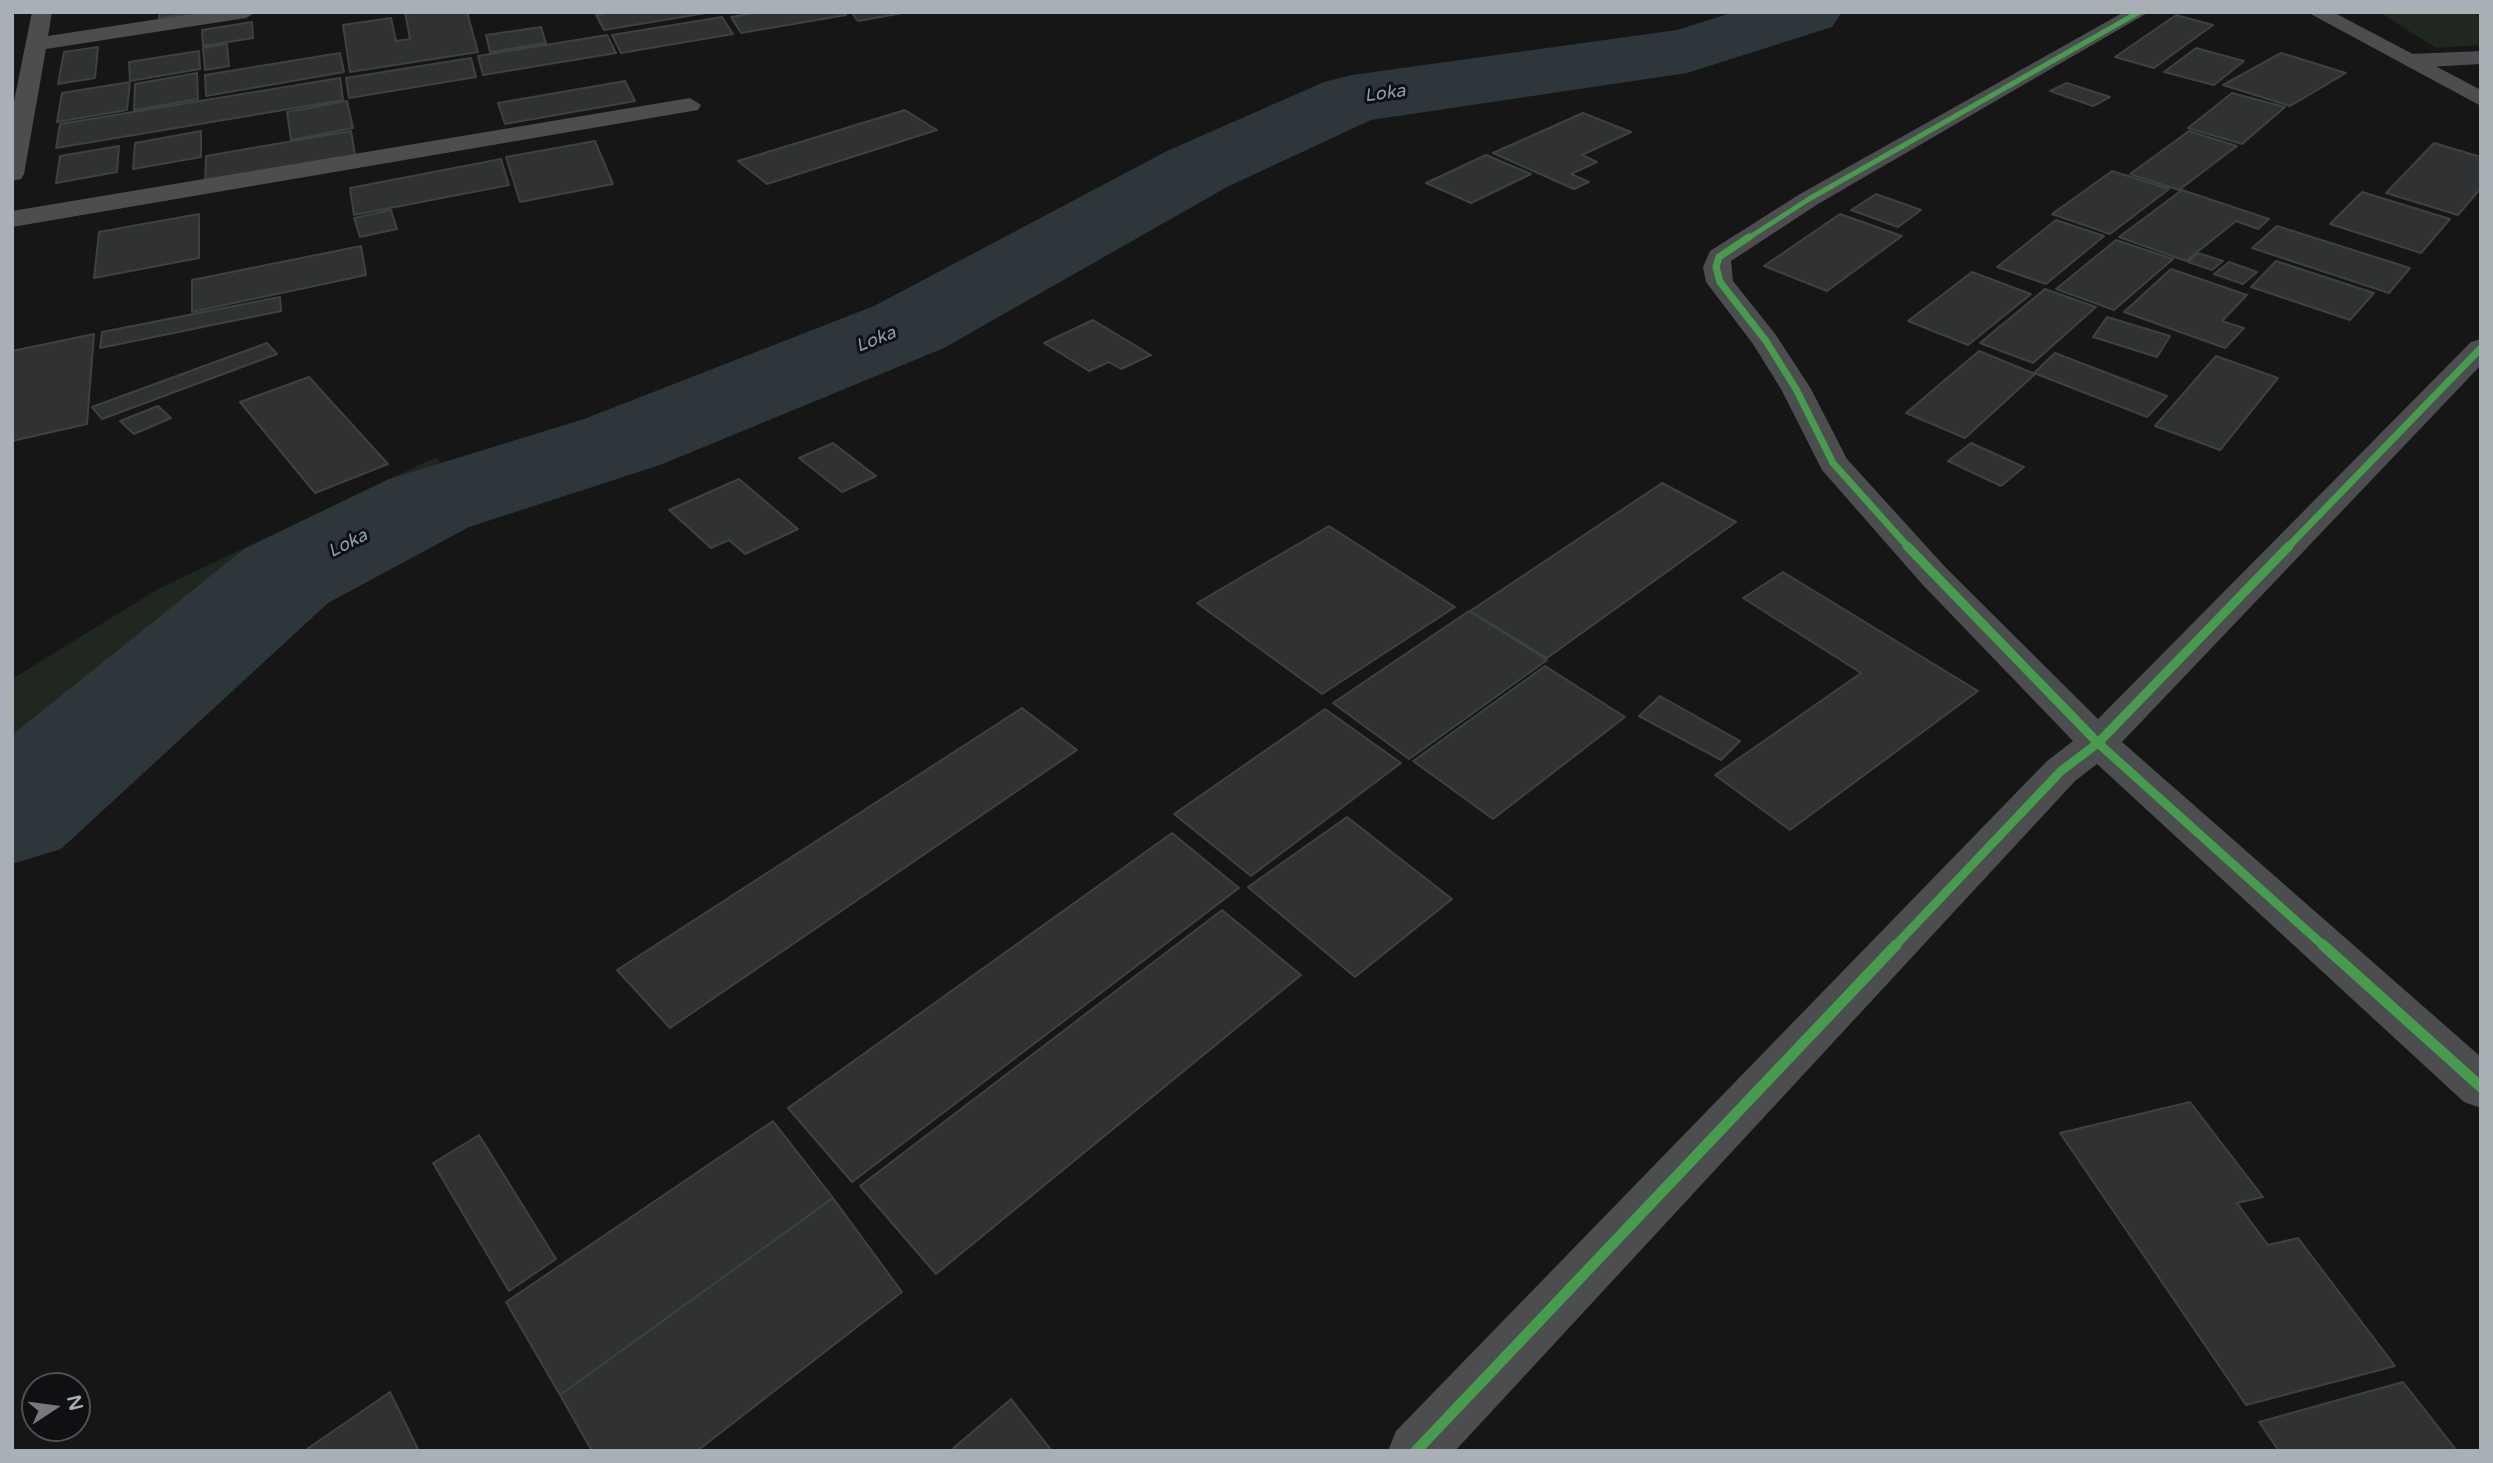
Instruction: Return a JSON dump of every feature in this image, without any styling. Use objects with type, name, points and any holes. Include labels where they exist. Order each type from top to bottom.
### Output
[{"type":"street","points":[[12,174],[42,12]]},
{"type":"street","points":[[36,44],[246,12]]},
{"type":"street","points":[[2139,12],[1809,199],[1719,257],[1716,267],[1720,282],[1766,341],[1796,389],[1833,463],[1934,576],[2098,743],[2481,1087]]},
{"type":"street","points":[[2317,12],[2481,99]]},
{"type":"street","points":[[2410,61],[2481,57]]},
{"type":"street","points":[[12,219],[690,105]]},
{"type":"street","points":[[1416,1451],[2061,771],[2098,743],[2481,348]]},
{"type":"shaded area","points":[[2379,12],[2481,12],[2481,45],[2436,48]]},
{"type":"shaded area","points":[[436,457],[470,505],[364,556],[12,834],[12,679],[158,589]]},
{"type":"building","points":[[160,12],[199,12],[159,18]]},
{"type":"building","points":[[405,12],[467,12],[478,52],[350,72],[343,25],[391,18],[396,41],[410,39]]},
{"type":"building","points":[[611,12],[712,12],[604,30],[596,15]]},
{"type":"building","points":[[760,12],[844,12],[846,15],[741,33],[731,17]]},
{"type":"building","points":[[851,12],[908,12],[858,21]]},
{"type":"building","points":[[2176,15],[2213,25],[2154,68],[2115,57]]},
{"type":"building","points":[[722,17],[733,34],[621,53],[612,35]]},
{"type":"building","points":[[252,22],[253,38],[203,46],[202,30]]},
{"type":"building","points":[[541,27],[546,43],[490,52],[486,35]]},
{"type":"building","points":[[607,35],[616,53],[483,75],[478,56]]},
{"type":"building","points":[[227,44],[229,66],[205,70],[203,48]]},
{"type":"building","points":[[98,47],[95,78],[58,84],[64,52]]},
{"type":"building","points":[[2196,48],[2244,61],[2214,85],[2164,72]]},
{"type":"building","points":[[199,51],[200,69],[130,81],[129,62]]},
{"type":"building","points":[[340,53],[344,72],[206,96],[205,75]]},
{"type":"building","points":[[2281,53],[2346,73],[2290,106],[2223,85]]},
{"type":"building","points":[[471,58],[476,77],[349,98],[346,78]]},
{"type":"building","points":[[197,73],[198,99],[134,110],[135,84]]},
{"type":"building","points":[[340,78],[343,100],[56,148],[60,124]]},
{"type":"building","points":[[625,81],[635,101],[505,124],[498,103]]},
{"type":"building","points":[[130,82],[127,110],[57,122],[62,93]]},
{"type":"building","points":[[2067,83],[2110,97],[2093,106],[2050,91]]},
{"type":"building","points":[[2232,93],[2285,107],[2242,144],[2188,128]]},
{"type":"building","points":[[347,101],[353,128],[291,140],[287,112]]},
{"type":"building","points":[[905,110],[937,130],[767,184],[738,161]]},
{"type":"building","points":[[1583,113],[1631,132],[1582,155],[1597,162],[1571,174],[1589,182],[1574,189],[1493,153]]},
{"type":"building","points":[[201,131],[201,157],[133,169],[135,143]]},
{"type":"building","points":[[351,131],[355,155],[205,182],[206,156]]},
{"type":"building","points":[[2189,131],[2237,146],[2179,190],[2130,174]]},
{"type":"building","points":[[595,141],[613,184],[520,202],[506,157]]},
{"type":"building","points":[[2434,143],[2481,157],[2481,188],[2458,215],[2386,193]]},
{"type":"building","points":[[119,146],[117,172],[56,183],[60,156]]},
{"type":"building","points":[[1486,155],[1531,174],[1471,203],[1426,183]]},
{"type":"building","points":[[501,159],[509,185],[354,215],[350,188]]},
{"type":"building","points":[[2112,171],[2169,189],[2110,234],[2052,214]]},
{"type":"building","points":[[2182,190],[2269,219],[2258,229],[2236,221],[2186,261],[2119,237]]},
{"type":"building","points":[[2362,192],[2450,219],[2421,253],[2330,224]]},
{"type":"building","points":[[1876,194],[1921,210],[1898,227],[1851,210]]},
{"type":"building","points":[[391,210],[397,229],[360,237],[354,218]]},
{"type":"building","points":[[199,214],[199,258],[94,278],[99,232]]},
{"type":"building","points":[[1840,214],[1902,236],[1827,291],[1764,266]]},
{"type":"building","points":[[2056,220],[2104,236],[2046,284],[1997,267]]},
{"type":"building","points":[[2277,226],[2410,268],[2389,293],[2252,248]]},
{"type":"building","points":[[2116,240],[2173,259],[2114,310],[2056,289]]},
{"type":"building","points":[[361,246],[366,275],[192,312],[192,280]]},
{"type":"building","points":[[2198,253],[2223,261],[2212,270],[2188,262]]},
{"type":"building","points":[[2276,261],[2374,293],[2350,320],[2251,287]]},
{"type":"building","points":[[2229,262],[2257,272],[2243,284],[2214,274]]},
{"type":"building","points":[[2171,269],[2247,295],[2222,321],[2244,328],[2225,348],[2124,312]]},
{"type":"building","points":[[1972,272],[2031,294],[1968,345],[1908,321]]},
{"type":"building","points":[[2045,289],[2096,307],[2033,363],[1980,343]]},
{"type":"building","points":[[280,297],[281,311],[100,348],[102,332]]},
{"type":"building","points":[[2107,317],[2170,336],[2157,357],[2093,337]]},
{"type":"building","points":[[1093,320],[1151,355],[1121,369],[1109,362],[1089,371],[1044,343]]},
{"type":"building","points":[[94,334],[87,424],[12,441],[12,351]]},
{"type":"building","points":[[267,343],[277,354],[102,419],[92,407]]},
{"type":"building","points":[[1979,351],[2035,374],[1965,438],[1906,413]]},
{"type":"building","points":[[2055,353],[2167,396],[2147,417],[2034,373]]},
{"type":"building","points":[[2216,356],[2278,378],[2220,450],[2155,426]]},
{"type":"building","points":[[309,377],[388,464],[315,493],[240,402]]},
{"type":"building","points":[[158,406],[171,418],[134,434],[120,421]]},
{"type":"building","points":[[833,443],[876,476],[842,492],[799,458]]},
{"type":"building","points":[[1971,443],[2024,467],[2001,486],[1948,461]]},
{"type":"building","points":[[739,479],[798,529],[745,554],[729,540],[711,548],[669,510]]},
{"type":"building","points":[[1662,483],[1736,522],[1547,658],[1470,611]]},
{"type":"building","points":[[1329,526],[1455,607],[1322,694],[1197,603]]},
{"type":"building","points":[[1783,572],[1978,691],[1790,830],[1715,775],[1861,673],[1743,598]]},
{"type":"building","points":[[1469,611],[1547,660],[1409,759],[1333,703]]},
{"type":"building","points":[[1545,666],[1625,717],[1493,819],[1413,761]]},
{"type":"building","points":[[1660,696],[1740,741],[1721,760],[1639,716]]},
{"type":"building","points":[[1022,708],[1077,750],[670,1028],[617,970]]},
{"type":"building","points":[[1325,709],[1401,763],[1251,876],[1174,814]]},
{"type":"building","points":[[1347,817],[1452,899],[1355,977],[1248,887]]},
{"type":"building","points":[[1172,833],[1239,888],[852,1182],[788,1108]]},
{"type":"building","points":[[1222,910],[1301,975],[936,1274],[860,1186]]},
{"type":"building","points":[[2190,1102],[2263,1197],[2237,1203],[2268,1245],[2298,1238],[2395,1366],[2246,1405],[2060,1133]]},
{"type":"building","points":[[773,1121],[833,1198],[560,1395],[506,1302]]},
{"type":"building","points":[[479,1135],[556,1259],[509,1291],[433,1163]]},
{"type":"building","points":[[833,1198],[902,1292],[697,1451],[592,1451],[560,1395]]},
{"type":"building","points":[[2403,1382],[2457,1451],[2279,1451],[2259,1422]]},
{"type":"building","points":[[390,1392],[419,1451],[304,1451]]},
{"type":"building","points":[[1011,1399],[1052,1451],[950,1451]]},
{"type":"waterway","name":"Loka","points":[[12,812],[286,576],[429,503],[622,442],[909,327],[1197,169],[1352,99],[1687,51],[1807,12]]},
{"type":"cycle path","points":[[2139,12],[1809,199],[1719,257],[1716,267],[1720,282],[1766,341],[1796,389],[1833,463],[1934,576],[2098,743],[2481,1087]]},
{"type":"cycle path","points":[[1416,1451],[2061,771],[2098,743],[2481,348]]}]
